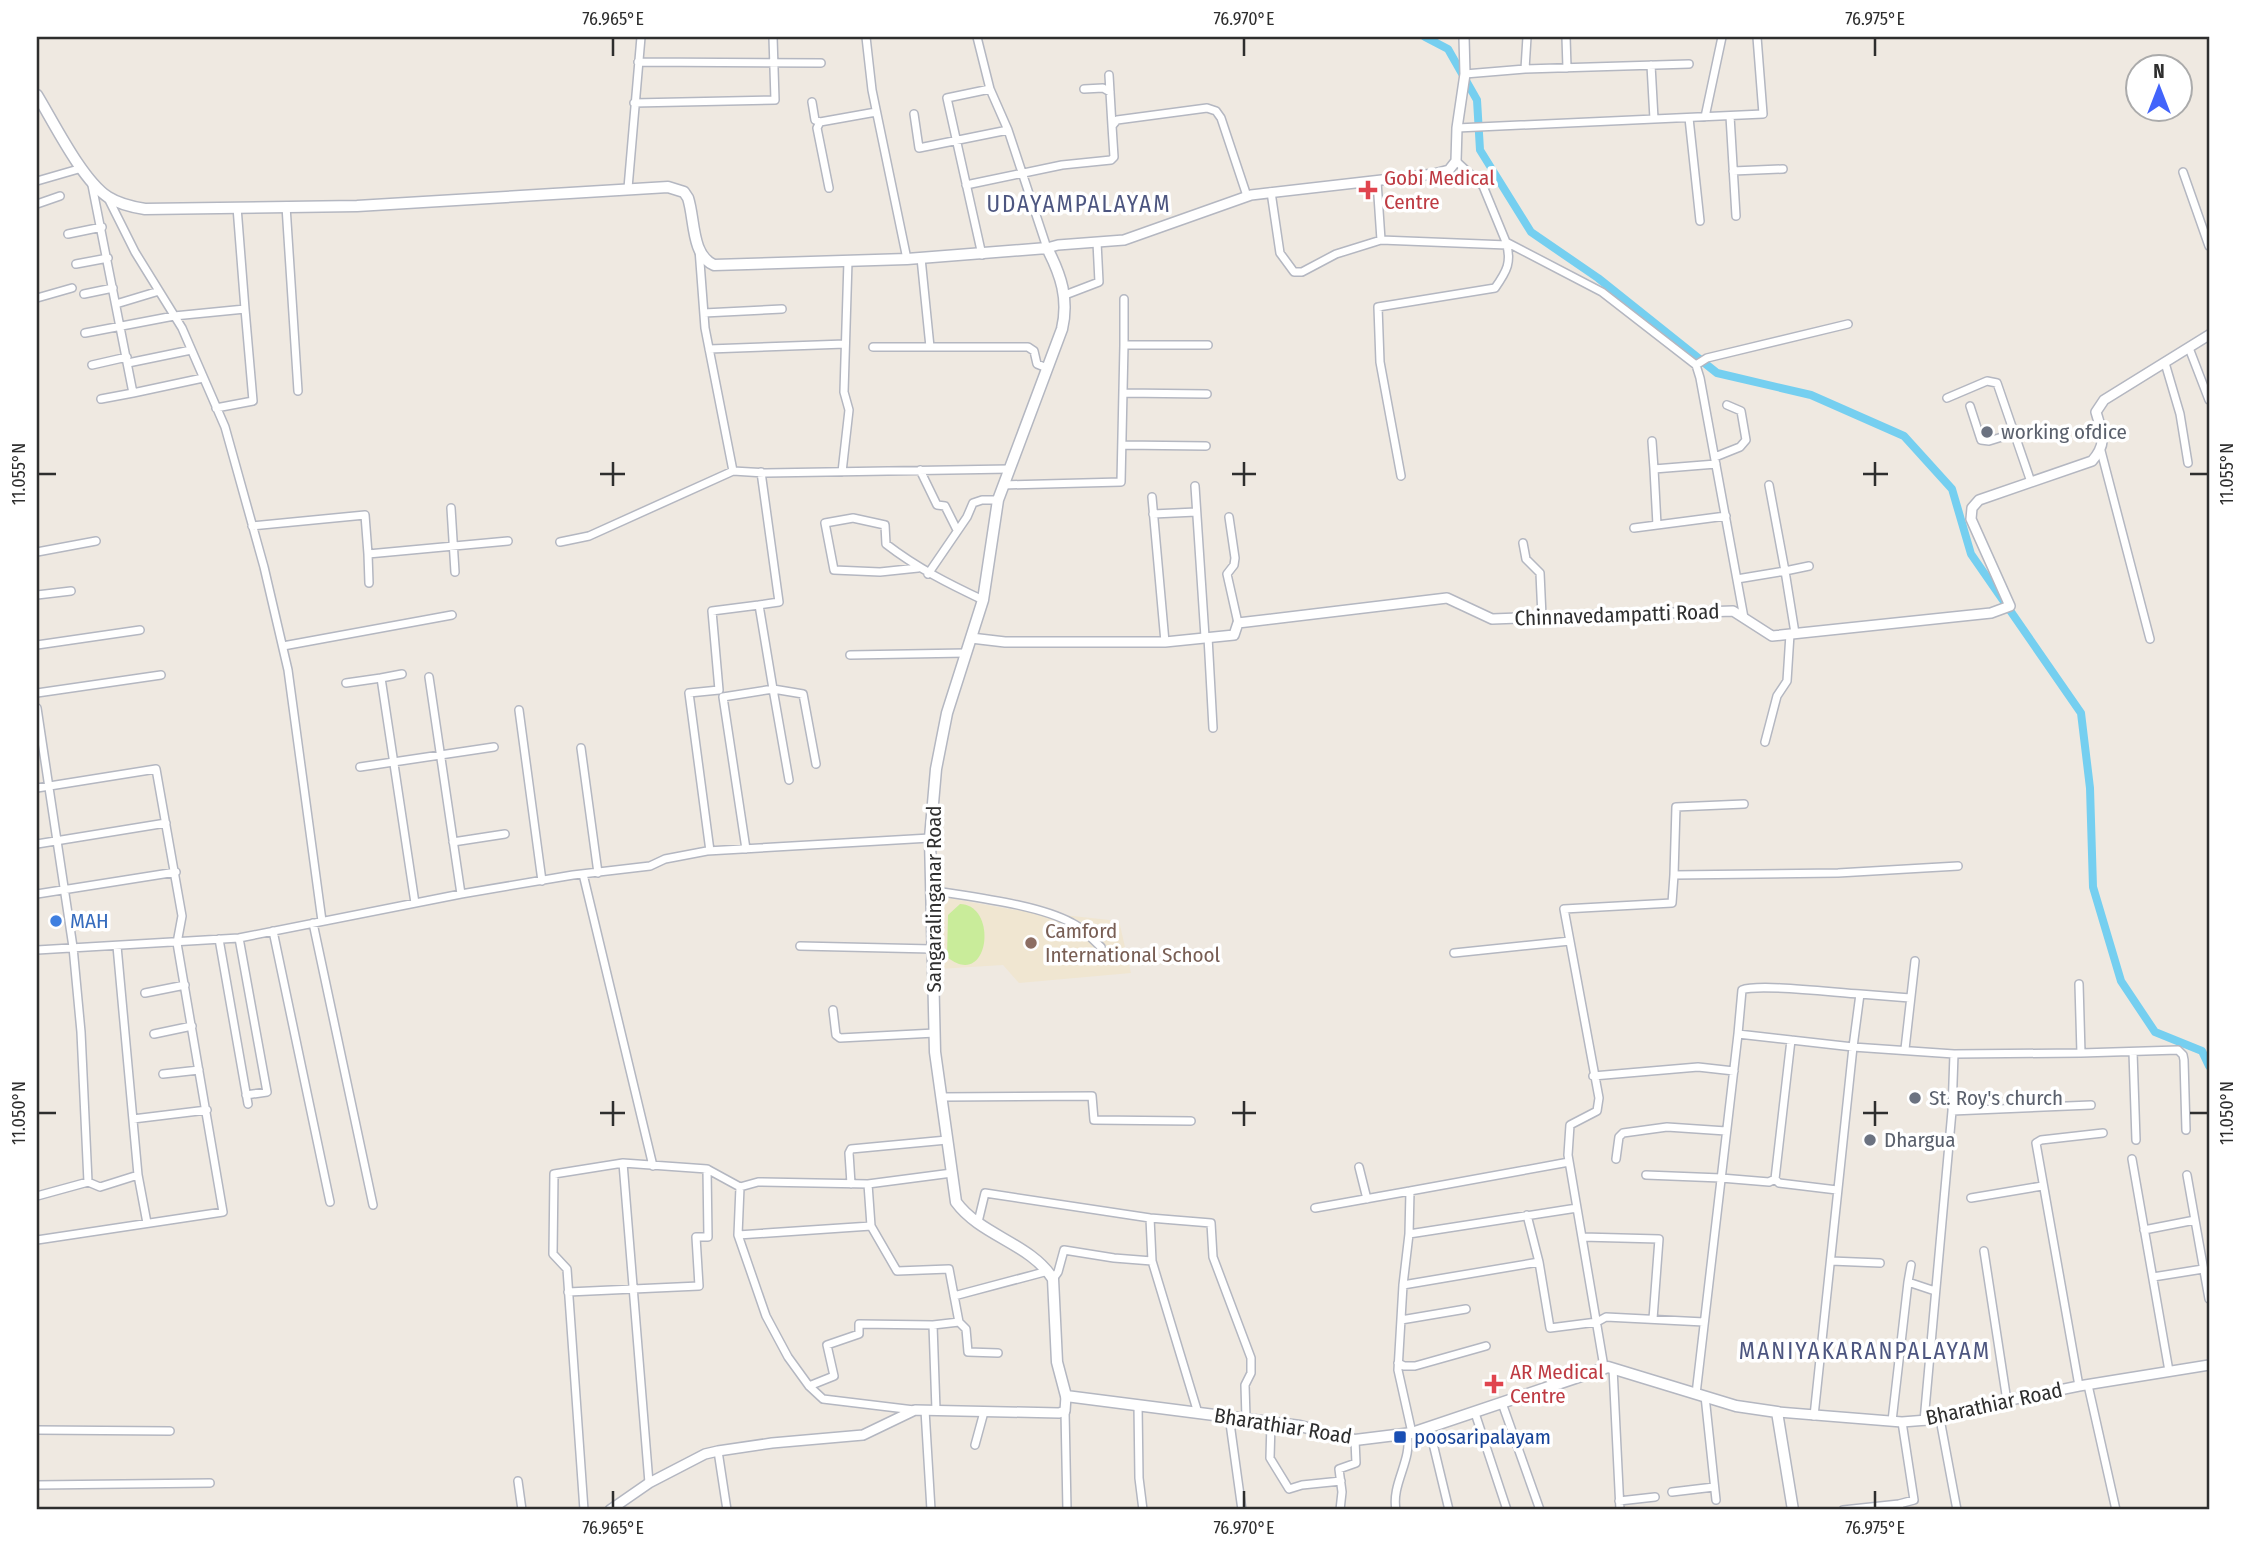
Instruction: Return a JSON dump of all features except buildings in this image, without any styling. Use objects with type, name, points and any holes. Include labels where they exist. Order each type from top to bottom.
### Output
[{"type":"main road","points":[[37,95],[91,180],[108,197],[132,207],[145,209],[473,200],[667,187],[684,192],[691,207],[699,249],[706,261],[721,265],[907,259],[1047,248]]},
{"type":"main road","name":"Sangaralinganar Road","points":[[1047,248],[1056,265],[1065,295],[1064,321],[998,500],[983,600],[947,713],[936,769],[930,838],[930,890],[935,1033],[957,1202],[963,1211],[978,1222],[1031,1255],[1051,1275]]},
{"type":"main road","points":[[1051,1275],[1057,1362],[1066,1396]]},
{"type":"main road","name":"Bharathiar Road","points":[[1066,1396],[1300,1426],[1355,1440],[1410,1434],[1609,1368],[1735,1406],[1777,1412]]},
{"type":"main road","points":[[1777,1412],[1793,1510]]},
{"type":"street","points":[[628,188],[641,37]]},
{"type":"street","points":[[634,103],[775,100],[773,37]]},
{"type":"street","points":[[866,37],[876,112],[907,259]]},
{"type":"street","points":[[977,37],[990,89],[1008,130],[1047,248],[1124,240],[1247,196],[1449,170],[1456,161],[1465,75],[1464,37]]},
{"type":"street","points":[[1525,69],[1527,37]]},
{"type":"street","points":[[1566,37],[1567,68]]},
{"type":"street","points":[[1705,117],[1722,37]]},
{"type":"street","points":[[1459,128],[1763,114],[1757,37]]},
{"type":"street","points":[[638,62],[821,63]]},
{"type":"street","points":[[1465,75],[1525,69],[1689,64]]},
{"type":"street","points":[[1651,65],[1654,119]]},
{"type":"street","points":[[966,185],[1066,164],[1113,159],[1109,75]]},
{"type":"street","points":[[1084,89],[1103,88],[1110,92]]},
{"type":"street","points":[[982,255],[947,98],[990,89]]},
{"type":"street","points":[[812,102],[815,120],[820,122],[876,112]]},
{"type":"street","points":[[1112,126],[1119,119],[1207,108],[1216,111],[1221,118],[1247,196]]},
{"type":"street","points":[[914,114],[919,148],[1008,130]]},
{"type":"street","points":[[1730,116],[1736,216]]},
{"type":"street","points":[[1689,118],[1700,221]]},
{"type":"street","points":[[820,122],[817,128],[829,188]]},
{"type":"street","points":[[1401,476],[1380,362],[1378,307],[1495,288],[1508,269],[1510,256],[1483,186],[1456,161]]},
{"type":"street","points":[[37,181],[82,168]]},
{"type":"street","points":[[1733,171],[1783,169]]},
{"type":"street","points":[[2183,172],[2209,246]]},
{"type":"street","points":[[91,180],[133,393]]},
{"type":"street","points":[[1377,181],[1381,240]]},
{"type":"street","points":[[1271,192],[1280,253],[1294,272],[1302,272],[1336,254],[1381,240],[1506,243],[1602,292],[1696,365],[1744,618]]},
{"type":"street","points":[[37,204],[60,196]]},
{"type":"street","points":[[108,197],[135,252],[174,316],[225,428],[288,670],[322,921]]},
{"type":"street","points":[[286,206],[298,391]]},
{"type":"street","points":[[216,408],[253,401],[237,207]]},
{"type":"street","points":[[68,234],[102,227]]},
{"type":"street","points":[[1065,295],[1099,282],[1097,242]]},
{"type":"street","points":[[699,249],[709,349],[733,471]]},
{"type":"street","points":[[76,264],[108,258]]},
{"type":"street","points":[[921,258],[930,347]]},
{"type":"street","points":[[842,472],[849,410],[844,392],[848,261]]},
{"type":"street","points":[[37,298],[72,288]]},
{"type":"street","points":[[83,294],[113,288]]},
{"type":"street","points":[[117,304],[159,291]]},
{"type":"street","points":[[1003,485],[1121,482],[1124,299]]},
{"type":"street","points":[[85,333],[174,316],[245,309]]},
{"type":"street","points":[[704,313],[782,309]]},
{"type":"street","points":[[1696,365],[1707,358],[1848,324]]},
{"type":"street","points":[[2150,639],[2101,451],[2103,438],[2096,412],[2104,400],[2209,335]]},
{"type":"street","points":[[709,349],[845,344]]},
{"type":"street","points":[[1124,345],[1208,345]]},
{"type":"street","points":[[873,347],[1028,347],[1034,351],[1037,364],[1047,368]]},
{"type":"street","points":[[2189,348],[2209,400]]},
{"type":"street","points":[[92,365],[191,350]]},
{"type":"street","points":[[2165,363],[2180,414],[2188,463]]},
{"type":"street","points":[[101,399],[203,379]]},
{"type":"street","points":[[1947,398],[1987,380],[1999,386],[2031,482]]},
{"type":"street","points":[[1123,393],[1207,394]]},
{"type":"street","points":[[1654,469],[1715,460],[1740,447],[1746,440],[1741,411],[1727,405]]},
{"type":"street","points":[[1970,406],[1982,440],[1989,441],[2015,433]]},
{"type":"street","points":[[1652,441],[1657,525]]},
{"type":"street","points":[[1122,445],[1206,446]]},
{"type":"street","name":"Chinnavedampatti Road","points":[[971,638],[1005,642],[1165,642],[1234,635],[1238,622],[1447,598],[1492,619],[1733,611],[1772,636],[1991,613],[2010,606],[1972,519],[1972,508],[1979,500],[2092,461],[2101,451]]},
{"type":"street","points":[[560,542],[589,536],[733,471],[1010,469]]},
{"type":"street","points":[[920,470],[937,505],[946,506],[957,530]]},
{"type":"street","points":[[746,849],[721,693],[712,611],[779,603],[761,472]]},
{"type":"street","points":[[1765,742],[1777,696],[1787,681],[1793,634],[1785,570],[1769,485]]},
{"type":"street","points":[[1195,486],[1213,728]]},
{"type":"street","points":[[1152,497],[1165,642]]},
{"type":"street","points":[[928,574],[967,517],[973,503],[998,500]]},
{"type":"street","points":[[451,508],[455,572]]},
{"type":"street","points":[[1153,514],[1196,512]]},
{"type":"street","points":[[252,526],[365,515],[369,583]]},
{"type":"street","points":[[1634,528],[1726,516]]},
{"type":"street","points":[[1229,517],[1236,558],[1227,574],[1238,622]]},
{"type":"street","points":[[918,568],[880,572],[834,570],[825,523],[853,518],[885,525],[886,544],[928,574],[983,600]]},
{"type":"street","points":[[37,552],[96,541]]},
{"type":"street","points":[[368,554],[508,541]]},
{"type":"street","points":[[1523,543],[1525,559],[1540,573],[1542,617]]},
{"type":"street","points":[[1737,579],[1809,566]]},
{"type":"street","points":[[37,595],[71,591]]},
{"type":"street","points":[[759,604],[789,780]]},
{"type":"street","points":[[283,646],[452,615]]},
{"type":"street","points":[[37,645],[140,630]]},
{"type":"street","points":[[850,655],[966,653]]},
{"type":"street","points":[[346,683],[402,674]]},
{"type":"street","points":[[37,693],[161,675]]},
{"type":"street","points":[[429,677],[461,894]]},
{"type":"street","points":[[381,678],[415,903]]},
{"type":"street","points":[[710,851],[689,693],[773,689],[803,694],[816,764]]},
{"type":"street","points":[[37,708],[40,745],[73,947],[81,1032],[88,1182]]},
{"type":"street","points":[[519,710],[542,881]]},
{"type":"street","points":[[360,766],[494,747]]},
{"type":"street","points":[[581,748],[598,873]]},
{"type":"street","points":[[37,788],[156,769],[182,916],[177,943],[223,1212],[37,1240]]},
{"type":"street","points":[[1620,1510],[1609,1368],[1597,1322],[1569,1162],[1570,1125],[1597,1111],[1600,1106],[1564,909],[1672,903],[1676,807],[1744,804]]},
{"type":"street","points":[[37,844],[166,823]]},
{"type":"street","points":[[453,842],[505,834]]},
{"type":"street","points":[[37,950],[239,938],[461,894],[650,866],[665,859],[710,851],[930,838]]},
{"type":"street","points":[[1674,874],[1838,873],[1958,866]]},
{"type":"street","points":[[37,894],[176,872]]},
{"type":"street","points":[[583,874],[653,1166]]},
{"type":"street","points":[[930,890],[1010,904],[1061,918],[1075,924],[1101,947]]},
{"type":"street","points":[[313,923],[373,1205]]},
{"type":"street","points":[[273,931],[330,1202]]},
{"type":"street","points":[[219,939],[247,1100],[267,1092],[239,938]]},
{"type":"street","points":[[1454,953],[1570,941]]},
{"type":"street","points":[[117,946],[138,1175],[147,1223]]},
{"type":"street","points":[[800,946],[932,949]]},
{"type":"street","points":[[1905,1049],[1914,961]]},
{"type":"street","points":[[2079,984],[2081,1053]]},
{"type":"street","points":[[145,993],[185,985]]},
{"type":"street","points":[[1716,1500],[1701,1395],[1704,1322],[1742,990],[1748,987],[1910,998]]},
{"type":"street","points":[[1814,1416],[1860,995]]},
{"type":"street","points":[[833,1010],[836,1035],[839,1038],[935,1033]]},
{"type":"street","points":[[154,1034],[192,1026]]},
{"type":"street","points":[[1738,1034],[1853,1047],[1954,1054],[2178,1050],[2183,1055],[2186,1130]]},
{"type":"street","points":[[1775,1179],[1791,1041]]},
{"type":"street","points":[[2133,1052],[2136,1140]]},
{"type":"street","points":[[1924,1421],[1952,1111],[1954,1054]]},
{"type":"street","points":[[1593,1076],[1698,1067],[1734,1071]]},
{"type":"street","points":[[163,1074],[199,1070]]},
{"type":"street","points":[[942,1097],[1092,1097],[1094,1120],[1191,1121]]},
{"type":"street","points":[[1952,1111],[2091,1105]]},
{"type":"street","points":[[133,1119],[207,1110]]},
{"type":"street","points":[[1616,1159],[1619,1137],[1623,1133],[1667,1127],[1726,1131]]},
{"type":"street","points":[[2103,1133],[2037,1141],[2042,1186],[2083,1385],[2116,1510]]},
{"type":"street","points":[[851,1184],[851,1149],[947,1140]]},
{"type":"street","points":[[2132,1159],[2169,1371]]},
{"type":"street","points":[[1314,1208],[1569,1162]]},
{"type":"street","points":[[623,1163],[649,1483]]},
{"type":"street","points":[[584,1510],[567,1269],[553,1254],[554,1174],[623,1163],[707,1170],[740,1187],[758,1182],[868,1184],[952,1173]]},
{"type":"street","points":[[1359,1167],[1367,1199]]},
{"type":"street","points":[[568,1292],[699,1286],[696,1237],[708,1237],[707,1170]]},
{"type":"street","points":[[37,1196],[88,1182],[100,1187],[138,1175]]},
{"type":"street","points":[[1646,1175],[1769,1182],[1775,1179]]},
{"type":"street","points":[[2187,1175],[2209,1299]]},
{"type":"street","points":[[1775,1179],[1779,1183],[1837,1190]]},
{"type":"street","points":[[868,1184],[871,1226],[897,1271],[949,1269],[959,1322],[966,1329],[968,1352],[998,1353]]},
{"type":"street","points":[[1971,1198],[2042,1186]]},
{"type":"street","points":[[740,1187],[738,1235],[766,1316],[788,1357],[809,1386],[823,1399],[920,1410],[1050,1413],[1065,1411]]},
{"type":"street","points":[[1396,1510],[1394,1496],[1410,1434],[1398,1363],[1410,1191]]},
{"type":"street","points":[[978,1222],[985,1193],[1150,1218],[1211,1223],[1213,1257],[1251,1358],[1251,1373],[1245,1385],[1246,1418]]},
{"type":"street","points":[[1409,1234],[1577,1208]]},
{"type":"street","points":[[1527,1215],[1539,1262],[1550,1328],[1597,1322],[1606,1317],[1704,1322]]},
{"type":"street","points":[[1150,1218],[1152,1261],[1198,1413]]},
{"type":"street","points":[[2144,1230],[2195,1220]]},
{"type":"street","points":[[738,1235],[871,1226]]},
{"type":"street","points":[[1582,1237],[1659,1238],[1653,1320]]},
{"type":"street","points":[[954,1296],[1051,1275],[1058,1272],[1064,1250],[1152,1261]]},
{"type":"street","points":[[1984,1251],[2007,1401]]},
{"type":"street","points":[[1831,1261],[1880,1264]]},
{"type":"street","points":[[1403,1284],[1539,1262]]},
{"type":"street","points":[[1892,1421],[1911,1265]]},
{"type":"street","points":[[2153,1277],[2203,1269]]},
{"type":"street","points":[[1908,1283],[1935,1291]]},
{"type":"street","points":[[1401,1320],[1466,1309]]},
{"type":"street","points":[[809,1386],[834,1376],[827,1345],[859,1334],[859,1324],[933,1325],[959,1322]]},
{"type":"street","points":[[933,1325],[936,1410]]},
{"type":"street","points":[[1398,1363],[1415,1366],[1486,1346]]},
{"type":"street","name":"Bharathiar Road","points":[[1777,1412],[1902,1422],[1924,1421],[2083,1385],[2209,1365]]},
{"type":"street","points":[[1066,1396],[1067,1510]]},
{"type":"street","points":[[1502,1403],[1540,1510]]},
{"type":"street","points":[[1138,1405],[1139,1478],[1143,1510]]},
{"type":"street","points":[[610,1510],[649,1483],[705,1454],[772,1443],[863,1435],[920,1410]]},
{"type":"street","points":[[920,1410],[932,1510]]},
{"type":"street","points":[[975,1445],[984,1412]]},
{"type":"street","points":[[1475,1413],[1507,1510]]},
{"type":"street","points":[[1229,1416],[1242,1510]]},
{"type":"street","points":[[1940,1419],[1957,1510]]},
{"type":"street","points":[[1271,1422],[1270,1458],[1289,1489],[1341,1481]]},
{"type":"street","points":[[1843,1510],[1899,1507],[1914,1500],[1902,1422]]},
{"type":"street","points":[[1429,1427],[1448,1510]]},
{"type":"street","points":[[37,1430],[170,1431]]},
{"type":"street","points":[[1340,1510],[1340,1467],[1354,1465],[1357,1461],[1355,1440]]},
{"type":"street","points":[[718,1451],[727,1510]]},
{"type":"street","points":[[519,1481],[522,1510]]},
{"type":"street","points":[[37,1485],[211,1483]]},
{"type":"street","points":[[1672,1492],[1714,1487]]},
{"type":"street","points":[[1619,1501],[1655,1497]]},
{"type":"shaded area","name":"Camford International School","points":[[936,896],[1015,910],[1119,921],[1131,973],[1019,983],[1003,965],[938,969]]},
{"type":"green space","points":[[960,904],[972,908],[980,917],[984,930],[984,944],[980,955],[972,963],[961,965],[947,957],[948,915]]},
{"type":"waterway","points":[[1425,37],[1448,49],[1477,100],[1480,150],[1531,232],[1598,278],[1717,373],[1811,395],[1904,436],[1952,489],[1971,554],[2081,713],[2090,788],[2093,887],[2121,981],[2155,1032],[2202,1051],[2209,1066]]},
{"type":"place","name":"Gobi Medical Centre","points":[[1368,190]]},
{"type":"place","name":"working ofdice","points":[[1987,432]]},
{"type":"place","name":"MAH","points":[[56,921]]},
{"type":"place","name":"Camford International School","points":[[1031,943]]},
{"type":"place","name":"St. Roy's church","points":[[1915,1098]]},
{"type":"place","name":"Dhargua","points":[[1870,1140]]},
{"type":"place","name":"AR Medical Centre","points":[[1494,1384]]},
{"type":"place","name":"poosaripalayam","points":[[1400,1437]]},
{"type":"district","name":"UDAYAMPALAYAM","points":[[1079,204]]},
{"type":"district","name":"MANIYAKARANPALAYAM","points":[[1865,1351]]}]
